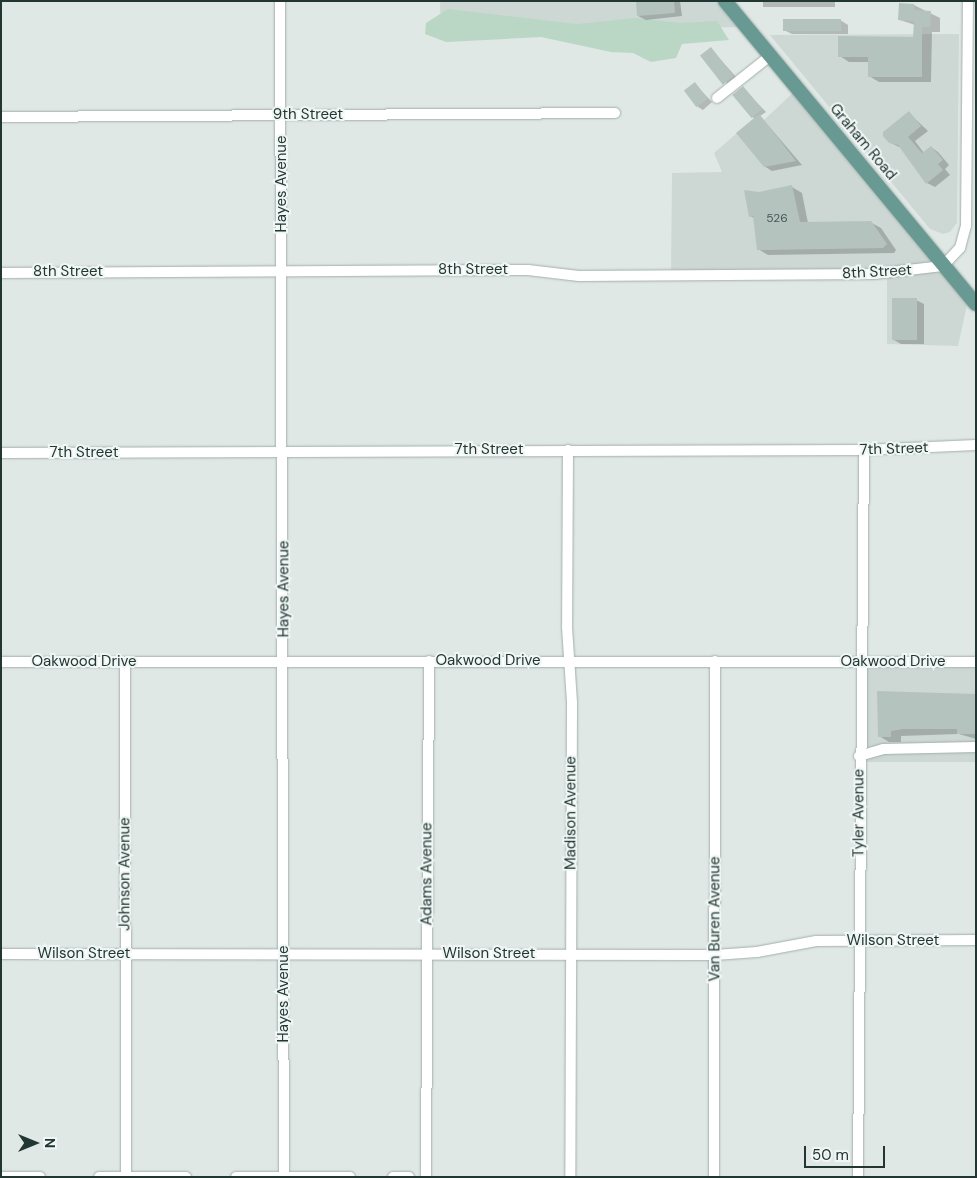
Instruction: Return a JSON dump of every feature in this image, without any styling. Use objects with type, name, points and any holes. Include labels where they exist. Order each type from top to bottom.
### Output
[{"type":"main road","name":"Graham Road","points":[[725,1],[976,304]]},
{"type":"street","name":"Hayes Avenue","points":[[280,1],[284,661],[284,1176]]},
{"type":"street","points":[[943,266],[960,248],[966,226],[968,1]]},
{"type":"street","points":[[717,98],[770,56]]},
{"type":"street","name":"9th Street","points":[[1,117],[615,113]]},
{"type":"street","name":"8th Street","points":[[1,273],[528,270],[579,276],[865,274],[900,273],[943,266]]},
{"type":"street","name":"7th Street","points":[[1,453],[864,450],[976,445]]},
{"type":"street","name":"Madison Avenue","points":[[568,450],[567,627],[571,661],[570,1177]]},
{"type":"street","name":"Tyler Avenue","points":[[858,1177],[859,756],[864,450]]},
{"type":"street","name":"Adams Avenue","points":[[426,1177],[430,661]]},
{"type":"street","name":"Van Buren Avenue","points":[[714,1177],[715,661]]},
{"type":"street","name":"Oakwood Drive","points":[[1,662],[976,662]]},
{"type":"street","name":"Johnson Avenue","points":[[125,662],[126,1176]]},
{"type":"street","points":[[859,756],[883,749],[976,747]]},
{"type":"street","name":"Wilson Street","points":[[1,954],[715,954],[757,952],[816,941],[976,940]]},
{"type":"street","points":[[1,1177],[40,1177]]},
{"type":"street","points":[[99,1177],[186,1177]]},
{"type":"street","points":[[236,1177],[350,1177]]},
{"type":"street","points":[[393,1177],[409,1177]]},
{"type":"shaded area","points":[[440,1],[725,1],[746,27],[441,31]]},
{"type":"shaded area","points":[[959,34],[957,223],[950,232],[943,234],[930,229],[770,35]]},
{"type":"shaded area","points":[[797,89],[969,296],[958,346],[887,344],[887,274],[671,275],[672,173],[722,172],[714,153],[759,114],[764,120]]},
{"type":"shaded area","points":[[862,662],[976,662],[976,762],[862,762]]},
{"type":"green space","points":[[448,9],[577,24],[635,18],[680,23],[717,21],[729,40],[682,44],[676,58],[651,62],[633,53],[611,52],[541,37],[446,42],[425,34],[426,23]]},
{"type":"building","points":[[636,1],[674,1],[675,13],[637,16]]},
{"type":"building","points":[[899,3],[914,4],[914,10],[931,11],[930,27],[922,27],[922,77],[868,77],[868,57],[838,57],[838,36],[913,37],[914,21],[898,20]]},
{"type":"building","points":[[783,19],[841,19],[841,31],[783,31]]},
{"type":"building","points":[[711,47],[734,76],[723,85],[700,56]]},
{"type":"building","points":[[695,82],[708,99],[696,107],[684,90]]},
{"type":"building","points":[[743,86],[762,109],[752,118],[732,95]]},
{"type":"building","points":[[909,111],[921,126],[908,137],[922,153],[931,146],[943,160],[938,164],[943,170],[926,184],[898,145],[889,143],[883,136],[883,132]]},
{"type":"building","points":[[759,114],[796,161],[764,167],[736,133]]},
{"type":"building","points":[[792,185],[800,222],[871,221],[887,244],[883,248],[757,250],[753,216],[749,217],[744,190],[759,192]]},
{"type":"building","points":[[892,298],[917,298],[917,340],[892,340]]},
{"type":"building","points":[[877,691],[976,694],[976,734],[957,734],[957,729],[903,729],[891,731],[891,737],[878,737]]}]
